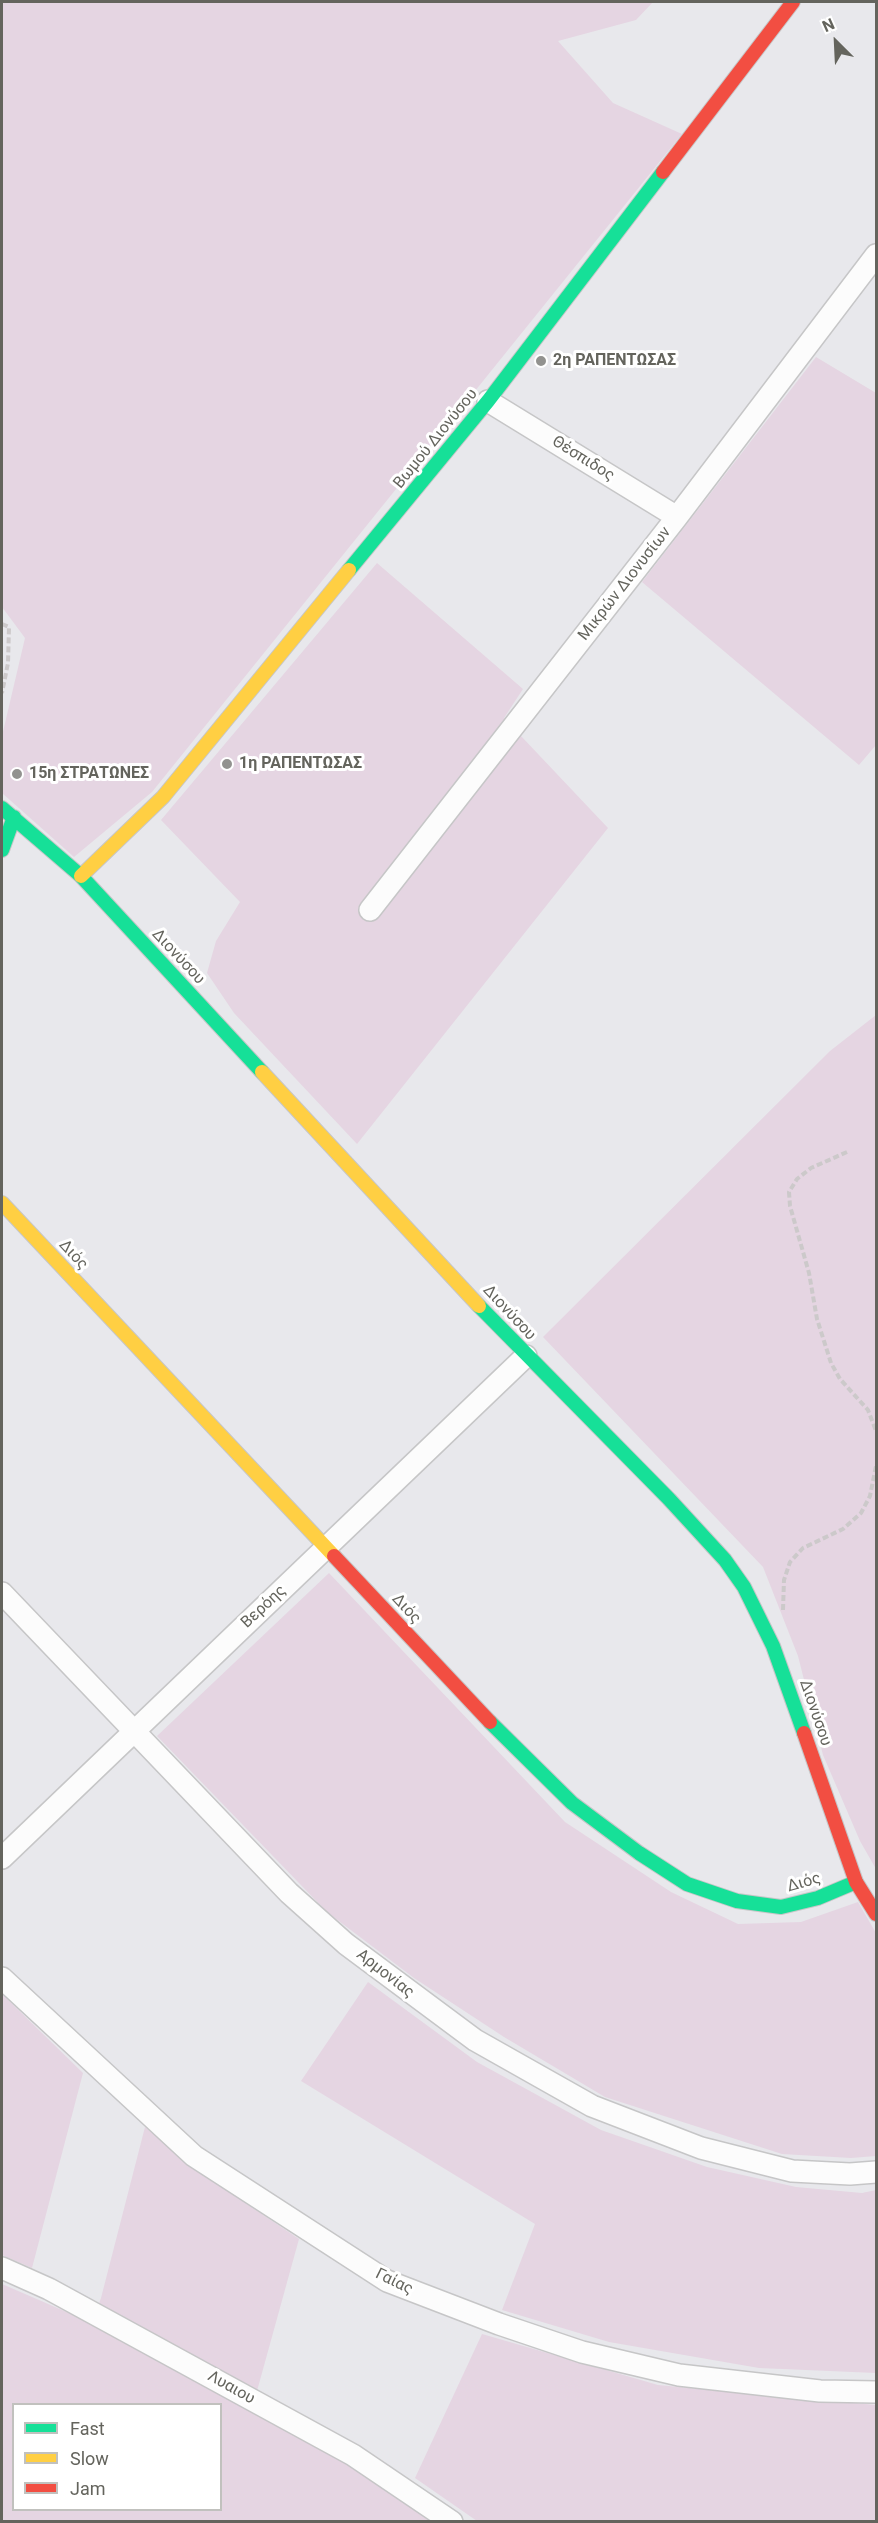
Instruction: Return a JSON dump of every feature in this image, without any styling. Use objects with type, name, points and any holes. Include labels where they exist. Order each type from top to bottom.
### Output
[{"type":"street","name":"Βωμού Διονύσου","points":[[81,876],[163,797],[488,400],[793,2]]},
{"type":"street","name":"Μικρών Διονυσίων","points":[[370,910],[677,517],[876,255]]},
{"type":"street","name":"Θέσπιδος","points":[[488,400],[677,517]]},
{"type":"street","name":"Διονύσου","points":[[2,808],[81,876],[526,1356],[702,1533],[744,1587],[782,1668],[856,1882],[876,1914]]},
{"type":"street","points":[[2,850],[14,818]]},
{"type":"street","name":"Διός","points":[[2,1203],[492,1724],[572,1803],[639,1853],[687,1884],[737,1901],[781,1907],[818,1898],[856,1882]]},
{"type":"street","name":"Βερόης","points":[[2,1858],[526,1356]]},
{"type":"street","name":"Αρμονίας","points":[[2,1593],[289,1893],[345,1944],[475,2040],[592,2106],[701,2148],[792,2171],[850,2175],[876,2172]]},
{"type":"street","name":"Γαίας","points":[[2,1978],[194,2156],[387,2281],[499,2324],[582,2352],[679,2375],[819,2391],[876,2392]]},
{"type":"street","name":"Λυαιου","points":[[2,2268],[49,2289],[353,2455],[452,2522]]},
{"type":"path","points":[[2,624],[9,627],[8,663],[2,693]]},
{"type":"path","points":[[847,1152],[811,1168],[797,1179],[789,1192],[790,1206],[809,1273],[817,1319],[831,1363],[840,1379],[868,1410],[876,1431]]},
{"type":"path","points":[[783,1620],[784,1581],[790,1562],[803,1548],[843,1529],[861,1513],[870,1496],[876,1466]]},
{"type":"shaded area","points":[[2,2],[653,2],[636,20],[558,41],[613,103],[682,134],[152,792],[74,857],[2,793],[2,736],[25,638],[2,607]]},
{"type":"shaded area","points":[[816,357],[876,393],[876,745],[859,765],[642,582]]},
{"type":"shaded area","points":[[377,563],[523,689],[504,718],[608,828],[357,1144],[234,1013],[207,973],[216,941],[240,902],[161,820]]},
{"type":"shaded area","points":[[876,1015],[876,1869],[860,1841],[823,1755],[798,1656],[763,1567],[543,1337],[830,1051]]},
{"type":"shaded area","points":[[329,1573],[565,1822],[671,1892],[738,1924],[801,1922],[858,1902],[876,1933],[876,2156],[851,2158],[782,2154],[605,2097],[504,2037],[414,1978],[327,1912],[157,1736]]},
{"type":"shaded area","points":[[368,1982],[477,2062],[601,2130],[707,2167],[796,2187],[862,2193],[876,2190],[876,2373],[759,2368],[609,2342],[502,2310],[535,2224],[301,2081]]},
{"type":"shaded area","points":[[2,1994],[83,2073],[32,2268],[2,2255]]},
{"type":"shaded area","points":[[145,2127],[217,2184],[299,2239],[252,2409],[361,2472],[433,2521],[2,2521],[2,2284],[92,2323],[101,2298]]},
{"type":"shaded area","points":[[482,2334],[658,2385],[876,2405],[876,2521],[477,2521],[415,2478]]},
{"type":"traffic: fast","points":[[349,570],[488,401],[663,172]]},
{"type":"traffic: fast","points":[[2,808],[81,876],[262,1072]]},
{"type":"traffic: fast","points":[[2,850],[14,817]]},
{"type":"traffic: fast","points":[[479,1306],[669,1499],[725,1560],[744,1587],[773,1646],[804,1733]]},
{"type":"traffic: fast","points":[[490,1722],[572,1803],[639,1853],[687,1884],[737,1901],[781,1907],[818,1898],[856,1882]]},
{"type":"traffic: slow","points":[[81,876],[163,797],[349,570]]},
{"type":"traffic: slow","points":[[262,1072],[479,1306]]},
{"type":"traffic: slow","points":[[2,1203],[334,1556]]},
{"type":"traffic: jam","points":[[663,172],[793,2]]},
{"type":"traffic: jam","points":[[334,1556],[490,1722]]},
{"type":"traffic: jam","points":[[804,1733],[856,1882],[876,1914]]},
{"type":"place","name":"2η ΡΑΠΕΝΤΩΣΑΣ","points":[[541,361]]},
{"type":"place","name":"1η ΡΑΠΕΝΤΩΣΑΣ","points":[[227,764]]},
{"type":"place","name":"15η ΣΤΡΑΤΩΝΕΣ","points":[[17,774]]}]
